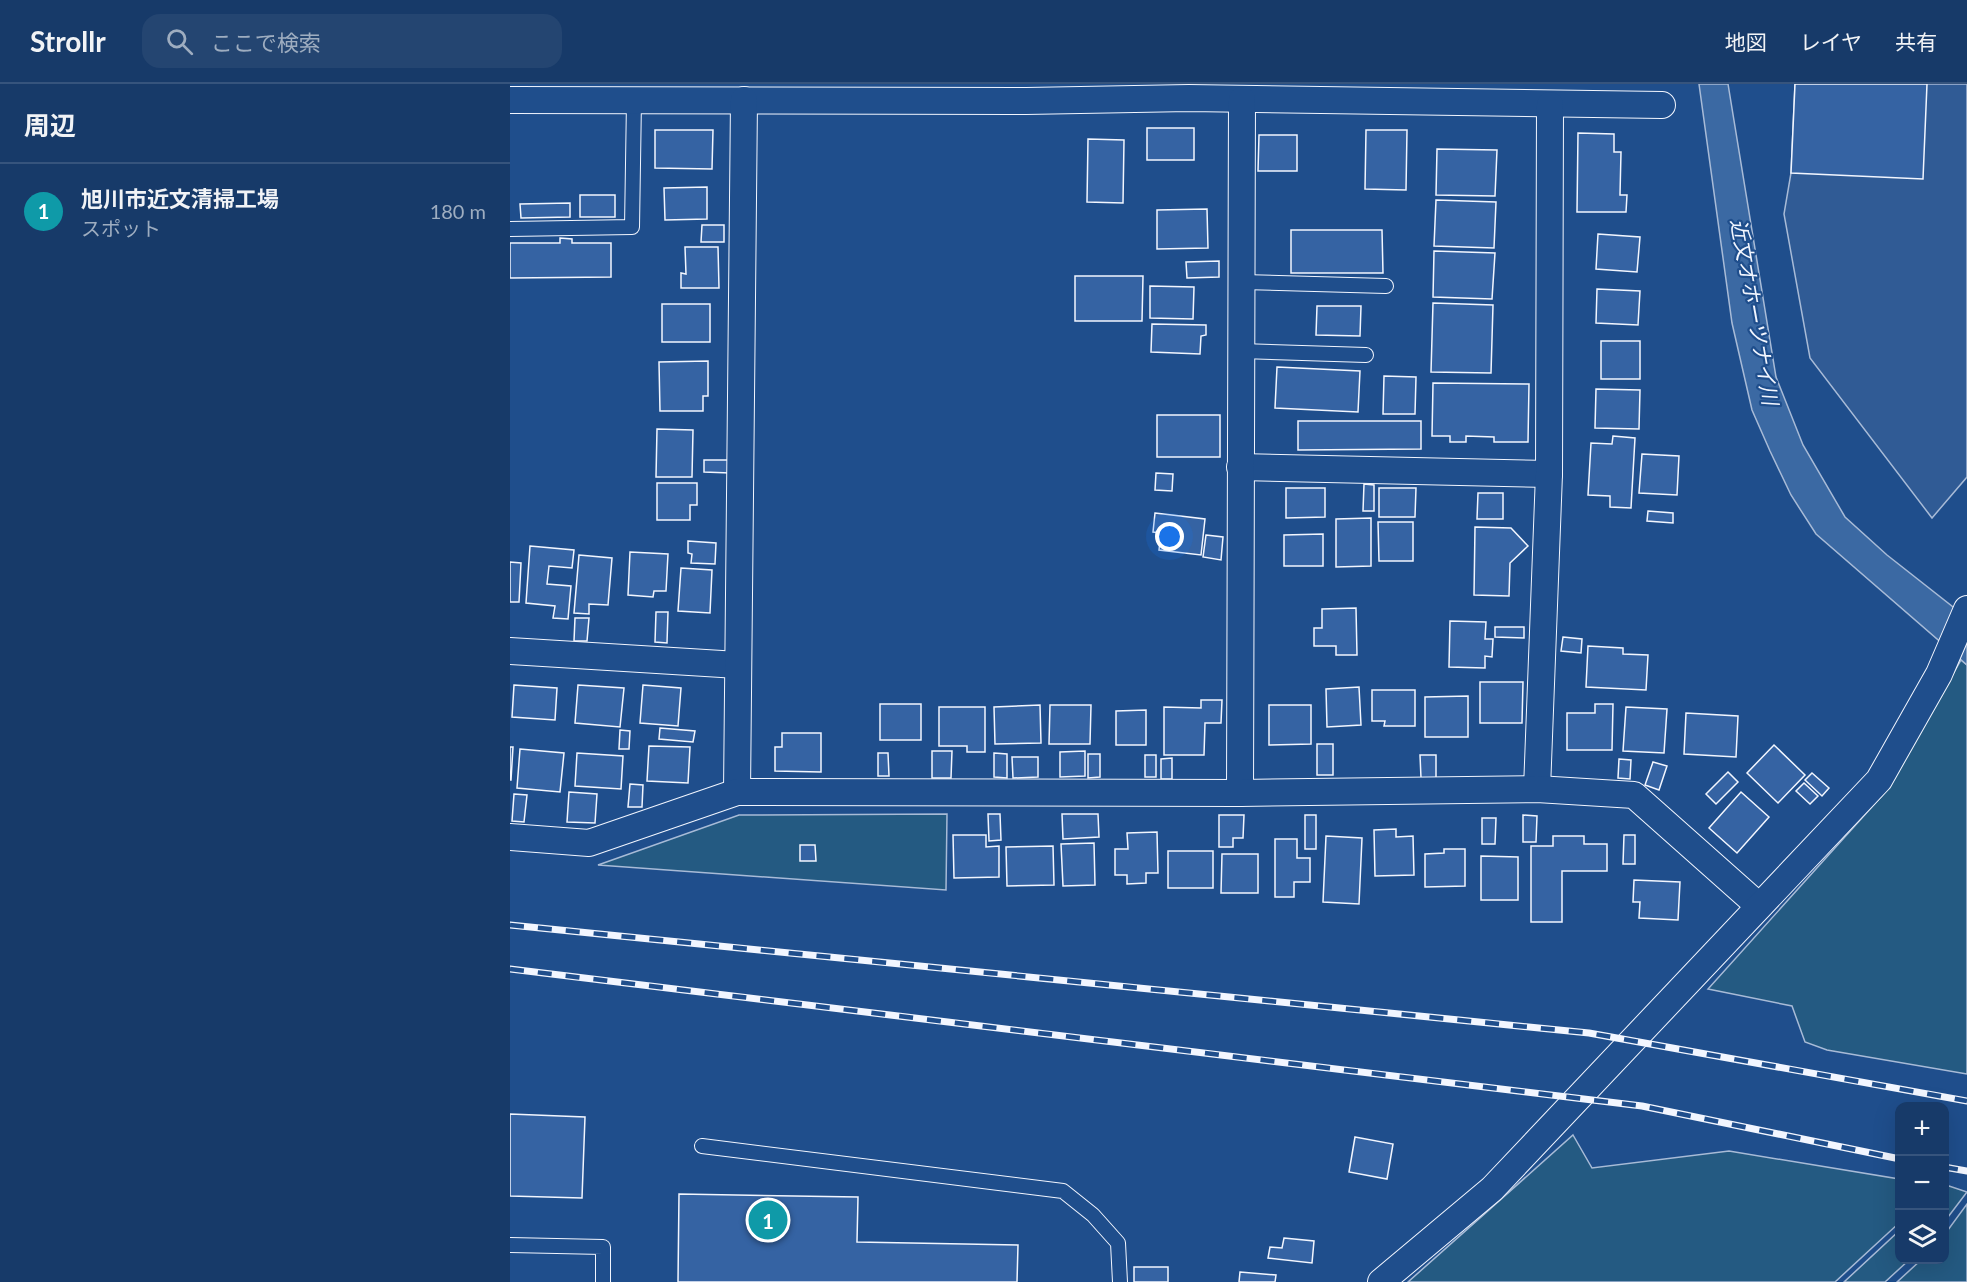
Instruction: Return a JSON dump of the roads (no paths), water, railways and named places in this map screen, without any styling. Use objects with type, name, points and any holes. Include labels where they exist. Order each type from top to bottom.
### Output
[{"type":"street","points":[[510,100],[642,95],[744,100],[1026,101],[1189,91],[1242,100],[1662,105]]},
{"type":"street","points":[[737,792],[744,100]]},
{"type":"street","points":[[1240,793],[1242,100]]},
{"type":"street","points":[[1537,789],[1549,474],[1550,105]]},
{"type":"street","points":[[1240,467],[1549,474]]},
{"type":"street","points":[[1381,1282],[1492,1189],[1879,780],[1939,674],[1967,609]]},
{"type":"street","points":[[510,651],[738,665]]},
{"type":"street","points":[[510,837],[589,843],[737,792],[1240,793],[1537,789],[1634,795],[1759,906]]},
{"type":"lane","points":[[510,229],[632,227],[642,95]]},
{"type":"lane","points":[[1242,282],[1386,286]]},
{"type":"lane","points":[[1241,351],[1366,355]]},
{"type":"lane","points":[[702,1146],[1063,1191],[1093,1215],[1118,1243],[1120,1282]]},
{"type":"lane","points":[[510,1245],[603,1247],[603,1282]]},
{"type":"water","name":"近文オホーツナイ川","points":[[1699,84],[1728,84],[1776,377],[1803,445],[1845,517],[1887,555],[1967,618],[1967,665],[1816,534],[1791,495],[1770,451],[1752,410],[1732,323]]},
{"type":"railway","points":[[510,925],[1589,1033],[1967,1101]]},
{"type":"railway","points":[[510,969],[1642,1106],[1895,1158]]},
{"type":"railway","points":[[1949,1168],[1967,1171]]},
{"type":"place","name":"旭川市近文清掃工場","points":[[768,1220]]}]
